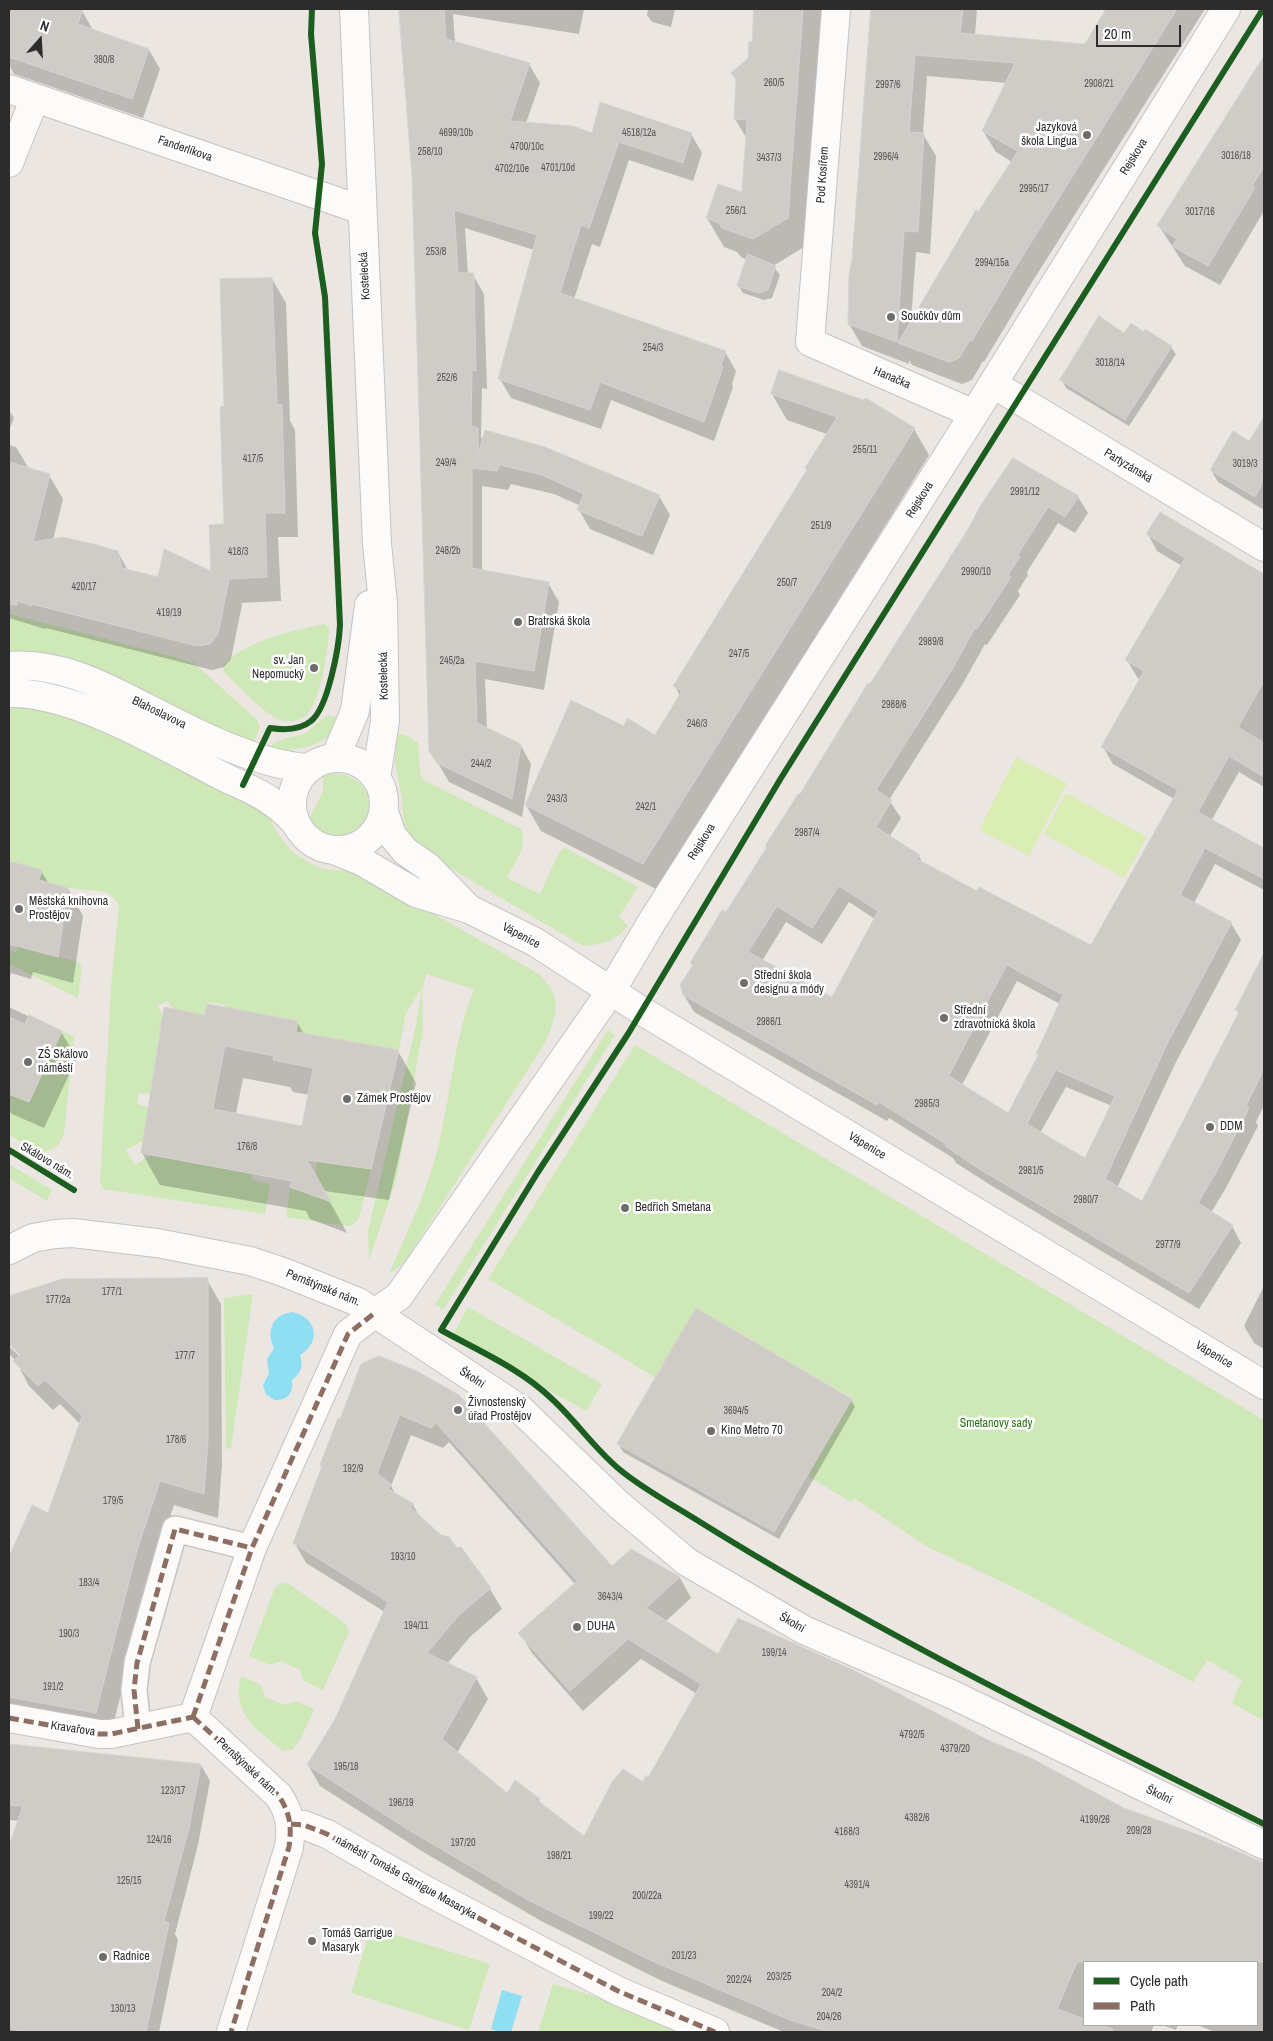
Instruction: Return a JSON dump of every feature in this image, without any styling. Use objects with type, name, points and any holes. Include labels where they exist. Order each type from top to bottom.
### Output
[{"type":"street","name":"Kostelecká","points":[[354,9],[377,544],[383,603],[385,721],[376,778]]},
{"type":"street","name":"Pod Kosířem","points":[[810,342],[836,9]]},
{"type":"street","name":"Rejskova","points":[[376,1312],[399,1296],[611,990],[652,920],[993,384],[1226,9]]},
{"type":"street","name":"Fanderlíkova","points":[[9,90],[362,210]]},
{"type":"street","points":[[9,163],[34,98]]},
{"type":"street","name":"Hanačka","points":[[810,342],[974,414]]},
{"type":"street","name":"Partyzánská","points":[[993,384],[1264,547]]},
{"type":"street","name":"Kostelecká","points":[[335,758],[355,711],[377,544]]},
{"type":"street","name":"Blahoslavova","points":[[9,666],[54,668],[97,682],[150,710],[226,745],[281,765],[308,768]]},
{"type":"street","points":[[9,693],[54,698],[87,710],[243,785],[272,801],[295,822],[308,840],[320,847],[334,850],[356,847],[369,839],[378,827],[384,812],[384,797],[376,778],[364,765],[350,759],[335,758],[321,760],[308,768],[298,779],[292,793],[291,808],[295,822]]},
{"type":"street","name":"Vápenice","points":[[384,812],[392,835],[405,851],[428,867],[469,909]]},
{"type":"street","name":"Vápenice","points":[[334,850],[361,861],[416,893],[469,909],[535,942],[611,990],[1264,1385]]},
{"type":"street","name":"Pernštýnské nám.","points":[[9,1250],[33,1238],[55,1234],[92,1235],[201,1250],[250,1261],[341,1294],[376,1312],[348,1334],[252,1548],[193,1717],[278,1795],[286,1806],[291,1824]]},
{"type":"street","name":"Školní","points":[[376,1312],[520,1409],[618,1504],[687,1562],[804,1630],[951,1694],[1264,1845]]},
{"type":"street","points":[[193,1717],[138,1729],[134,1690],[136,1663],[175,1529],[252,1548]]},
{"type":"street","name":"Kravařova","points":[[9,1718],[99,1734],[111,1734],[138,1729]]},
{"type":"street","points":[[231,2032],[289,1847],[291,1824]]},
{"type":"street","name":"náměstí Tomáše Garrigue Masaryka","points":[[291,1824],[304,1825],[328,1834],[417,1886],[618,1991],[715,2032]]},
{"type":"green space","points":[[9,614],[194,663],[257,720],[260,727],[252,747],[9,654]]},
{"type":"green space","points":[[324,624],[329,627],[328,647],[323,672],[313,706],[302,718],[295,721],[287,721],[273,716],[224,672],[223,666],[232,657],[256,643],[284,633]]},
{"type":"green space","points":[[9,706],[64,712],[265,809],[277,832],[290,850],[306,861],[323,869],[361,872],[539,974],[547,983],[555,999],[556,1007],[553,1023],[545,1043],[404,1263],[389,1274],[419,1205],[437,1152],[462,1025],[474,989],[426,974],[422,992],[423,1029],[397,1177],[369,1260],[368,1231],[416,1025],[422,987],[406,1013],[399,1050],[296,1032],[298,1021],[225,1007],[225,1005],[209,1002],[205,1015],[173,1009],[167,1001],[157,1006],[163,1015],[150,1094],[139,1093],[137,1104],[148,1107],[143,1141],[126,1150],[135,1165],[151,1155],[253,1174],[252,1180],[270,1184],[265,1214],[103,1189],[100,1182],[111,987],[119,904],[107,892],[68,888],[39,880],[41,870],[9,861]]},
{"type":"green space","points":[[328,715],[342,719],[334,732],[323,740],[301,748],[269,750],[271,746],[279,741],[307,732]]},
{"type":"green space","points":[[396,733],[408,736],[418,743],[422,779],[521,829],[523,835],[522,848],[507,878],[540,894],[558,854],[564,847],[638,887],[619,917],[628,926],[613,939],[583,946],[421,851],[404,827],[402,798],[395,764]]},
{"type":"green space","points":[[1016,757],[1067,783],[1029,856],[979,830]]},
{"type":"green space","points":[[330,774],[349,776],[359,783],[367,795],[369,808],[365,820],[356,829],[345,835],[333,836],[320,831],[309,819],[323,792],[323,777]]},
{"type":"green space","points":[[1066,793],[1147,837],[1124,878],[1044,834]]},
{"type":"green space","points":[[18,946],[78,962],[82,968],[78,998],[9,964],[9,951],[16,952]]},
{"type":"green space","points":[[608,1030],[615,1035],[443,1310],[435,1304]]},
{"type":"green space","points":[[62,1031],[74,1036],[64,1134],[55,1147],[40,1152],[9,1135],[9,1094],[29,1102]]},
{"type":"green space","name":"Smetanovy sady","points":[[635,1045],[1264,1420],[1264,1721],[1232,1703],[1242,1680],[1207,1660],[1193,1682],[1017,1589],[926,1546],[854,1498],[851,1502],[808,1476],[852,1398],[696,1308],[655,1378],[488,1279]]},
{"type":"green space","points":[[317,1161],[371,1169],[359,1218],[354,1224],[348,1226],[286,1217],[290,1188],[310,1194],[311,1196],[323,1189],[315,1174]]},
{"type":"green space","points":[[9,1164],[52,1190],[47,1201],[9,1178]]},
{"type":"green space","points":[[253,1294],[231,1448],[226,1449],[224,1298]]},
{"type":"green space","points":[[468,1307],[602,1384],[586,1411],[452,1336]]},
{"type":"green space","points":[[280,1583],[289,1584],[345,1623],[349,1632],[323,1690],[304,1681],[300,1670],[281,1661],[270,1665],[249,1656],[275,1588]]},
{"type":"green space","points":[[241,1676],[261,1685],[265,1697],[285,1705],[296,1701],[314,1709],[300,1740],[292,1750],[283,1751],[248,1720],[240,1701]]},
{"type":"green space","points":[[371,1927],[490,1964],[469,2030],[351,1993]]},
{"type":"green space","points":[[553,1984],[615,2002],[685,2032],[538,2032]]},
{"type":"water","points":[[292,1312],[307,1319],[314,1330],[314,1337],[312,1344],[300,1355],[301,1369],[292,1380],[291,1392],[286,1398],[274,1400],[266,1394],[263,1385],[269,1374],[267,1359],[274,1348],[271,1336],[272,1325],[280,1316]]},
{"type":"water","points":[[502,1990],[522,1996],[511,2032],[491,2029]]},
{"type":"building","points":[[12,9],[83,9],[78,24],[149,49],[132,99],[9,57],[9,19]]},
{"type":"building","points":[[399,9],[444,9],[446,39],[530,63],[510,121],[573,126],[592,133],[600,102],[692,133],[683,163],[619,142],[589,228],[581,225],[560,293],[726,351],[721,366],[723,367],[704,422],[600,382],[590,410],[498,379],[537,235],[454,210],[458,273],[474,273],[476,371],[472,370],[471,426],[478,428],[478,454],[485,430],[545,447],[660,495],[642,536],[577,510],[584,494],[542,475],[500,465],[497,471],[472,468],[472,568],[549,582],[534,671],[475,661],[477,723],[521,744],[512,799],[437,763],[429,751],[412,176]]},
{"type":"building","points":[[754,9],[803,9],[788,218],[753,239],[722,228],[719,223],[706,218],[718,184],[742,192],[747,120],[734,119],[736,80],[731,73],[748,58],[749,41],[752,42]]},
{"type":"building","points":[[871,9],[963,9],[960,33],[1085,44],[1106,9],[1177,9],[1017,265],[972,341],[970,340],[959,358],[949,362],[898,343],[976,210],[978,212],[1018,151],[982,131],[1015,63],[915,55],[909,132],[924,133],[918,232],[904,231],[897,342],[848,324],[849,275],[852,260]]},
{"type":"building","points":[[1264,56],[1264,167],[1252,186],[1255,188],[1208,266],[1172,246],[1177,239],[1157,226]]},
{"type":"building","points":[[748,254],[776,266],[768,290],[759,293],[737,286]]},
{"type":"building","points":[[272,278],[277,404],[282,405],[285,513],[265,513],[267,577],[227,579],[229,580],[218,634],[210,644],[197,646],[32,604],[32,606],[18,601],[17,605],[9,604],[9,462],[50,474],[33,542],[63,537],[97,545],[118,551],[122,568],[158,577],[164,549],[211,571],[209,525],[224,524],[220,407],[224,406],[220,279]]},
{"type":"building","points":[[1099,316],[1124,333],[1131,323],[1144,332],[1145,329],[1172,346],[1125,420],[1060,380]]},
{"type":"building","points":[[779,370],[863,400],[866,398],[915,428],[643,864],[525,805],[571,700],[624,726],[627,718],[655,735],[682,691],[673,686],[807,470],[805,468],[837,417],[771,394]]},
{"type":"building","points":[[1264,417],[1264,480],[1255,497],[1210,470],[1233,431],[1249,441]]},
{"type":"building","points":[[1013,458],[1079,496],[1065,517],[1048,507],[1017,556],[1020,557],[1008,575],[1011,577],[977,629],[975,628],[953,668],[876,790],[892,800],[876,827],[920,855],[917,859],[977,891],[979,887],[1091,945],[1178,790],[1101,747],[1144,671],[1125,660],[1185,558],[1146,534],[1160,512],[1264,574],[1264,681],[1238,727],[1264,743],[1264,777],[1229,756],[1198,812],[1264,848],[1264,879],[1205,848],[1180,895],[1232,922],[1167,1044],[1105,1179],[1142,1201],[1239,1012],[1235,1010],[1264,953],[1264,1069],[1246,1106],[1249,1108],[1218,1169],[1198,1203],[1233,1225],[1189,1293],[981,1170],[945,1146],[946,1144],[879,1102],[877,1105],[683,995],[680,985],[693,965],[690,963],[722,910],[726,912],[767,847],[765,846],[798,794],[800,794],[868,683],[870,684],[968,529],[981,505]],"holes":[[[839,886],[878,911],[832,997],[748,952],[777,906],[812,928]],[[1007,965],[1063,995],[1036,1054],[1039,1054],[1008,1113],[949,1076]],[[1056,1070],[1115,1096],[1085,1158],[1027,1124]]]},
{"type":"building","points":[[9,861],[42,870],[39,880],[68,888],[58,957],[9,944]]},
{"type":"building","name":"Zámek Prostějov","points":[[208,1004],[298,1021],[296,1032],[399,1050],[371,1169],[307,1160],[331,1202],[290,1187],[292,1181],[141,1153],[164,1007],[204,1015]],"holes":[[[225,1046],[274,1056],[273,1060],[313,1068],[302,1126],[213,1109]]]},
{"type":"building","name":"ZŠ Skálovo náměstí","points":[[29,1015],[62,1031],[29,1102],[9,1094],[9,1017],[25,1024]]},
{"type":"building","points":[[208,1278],[208,1439],[204,1494],[160,1481],[137,1550],[96,1713],[9,1697],[9,1557],[32,1505],[48,1513],[82,1416],[45,1380],[38,1386],[13,1361],[20,1355],[9,1344],[9,1296],[62,1279]]},
{"type":"building","name":"Kino Metro 70","points":[[696,1308],[852,1399],[774,1532],[617,1444]]},
{"type":"building","points":[[379,1356],[417,1371],[459,1395],[612,1566],[631,1549],[680,1577],[646,1608],[718,1654],[738,1618],[853,1670],[992,1742],[1031,1758],[1124,1808],[1204,1837],[1264,1863],[1264,1962],[1077,1962],[1057,2009],[1083,2019],[1083,2026],[1105,2026],[1113,2029],[1112,2032],[829,2032],[790,2020],[650,1960],[528,1900],[412,1832],[307,1765],[335,1719],[388,1602],[293,1543],[322,1466],[320,1465],[338,1418],[340,1419],[361,1364]],"holes":[[[400,1415],[431,1428],[436,1423],[577,1581],[518,1633],[570,1691],[628,1639],[701,1684],[648,1778],[646,1775],[643,1782],[623,1769],[612,1782],[584,1836],[538,1801],[540,1799],[515,1780],[507,1793],[442,1739],[477,1677],[427,1653],[458,1616],[491,1588],[461,1547],[457,1548],[449,1537],[441,1535],[410,1507],[414,1504],[388,1489],[391,1484],[377,1474]]]},
{"type":"building","points":[[9,1744],[201,1764],[189,1828],[164,1921],[169,1923],[146,2032],[24,2032],[9,2028],[9,1846],[23,1806],[9,1805]]},
{"type":"marked path","points":[[193,1717],[252,1548],[348,1334],[376,1312]]},
{"type":"marked path","points":[[138,1729],[134,1690],[137,1663],[175,1529],[252,1548]]},
{"type":"marked path","points":[[193,1717],[278,1795],[288,1813],[290,1826],[289,1847],[231,2032]]},
{"type":"marked path","points":[[9,1718],[99,1734],[111,1734],[193,1717]]},
{"type":"marked path","points":[[291,1824],[304,1825],[327,1834],[425,1890],[618,1991],[715,2032]]},
{"type":"cycle path","points":[[243,785],[270,728],[297,728],[307,724],[317,714],[323,704],[332,676],[340,625],[325,297],[315,233],[322,164],[311,34],[312,9]]},
{"type":"cycle path","points":[[1263,9],[781,778],[628,1034],[538,1172],[441,1330],[499,1361],[540,1388],[561,1407],[601,1452],[627,1475],[654,1494],[761,1559],[831,1600],[974,1677],[1264,1824]]},
{"type":"cycle path","name":"Skálovo nám.","points":[[9,1150],[74,1190]]},
{"type":"place","name":"Jazyková škola Lingua","points":[[1087,135]]},
{"type":"place","name":"Součkův dům","points":[[891,317]]},
{"type":"place","name":"Bratrská škola","points":[[518,622]]},
{"type":"place","name":"sv. Jan Nepomucký","points":[[314,668]]},
{"type":"place","name":"Městská knihovna Prostějov","points":[[19,909]]},
{"type":"place","name":"Střední škola designu a módy","points":[[744,983]]},
{"type":"place","name":"Střední zdravotnícká škola","points":[[944,1018]]},
{"type":"place","name":"ZŠ Skálovo náměstí","points":[[28,1062]]},
{"type":"place","name":"Zámek Prostějov","points":[[347,1099]]},
{"type":"place","name":"DDM","points":[[1210,1127]]},
{"type":"place","name":"Bedřich Smetana","points":[[625,1208]]},
{"type":"place","name":"Živnostenský úřad Prostějov","points":[[458,1410]]},
{"type":"place","name":"Kino Metro 70","points":[[711,1431]]},
{"type":"place","name":"DUHA","points":[[577,1627]]},
{"type":"place","name":"Tomáš Garrigue Masaryk","points":[[312,1941]]},
{"type":"place","name":"Radnice","points":[[103,1957]]}]
